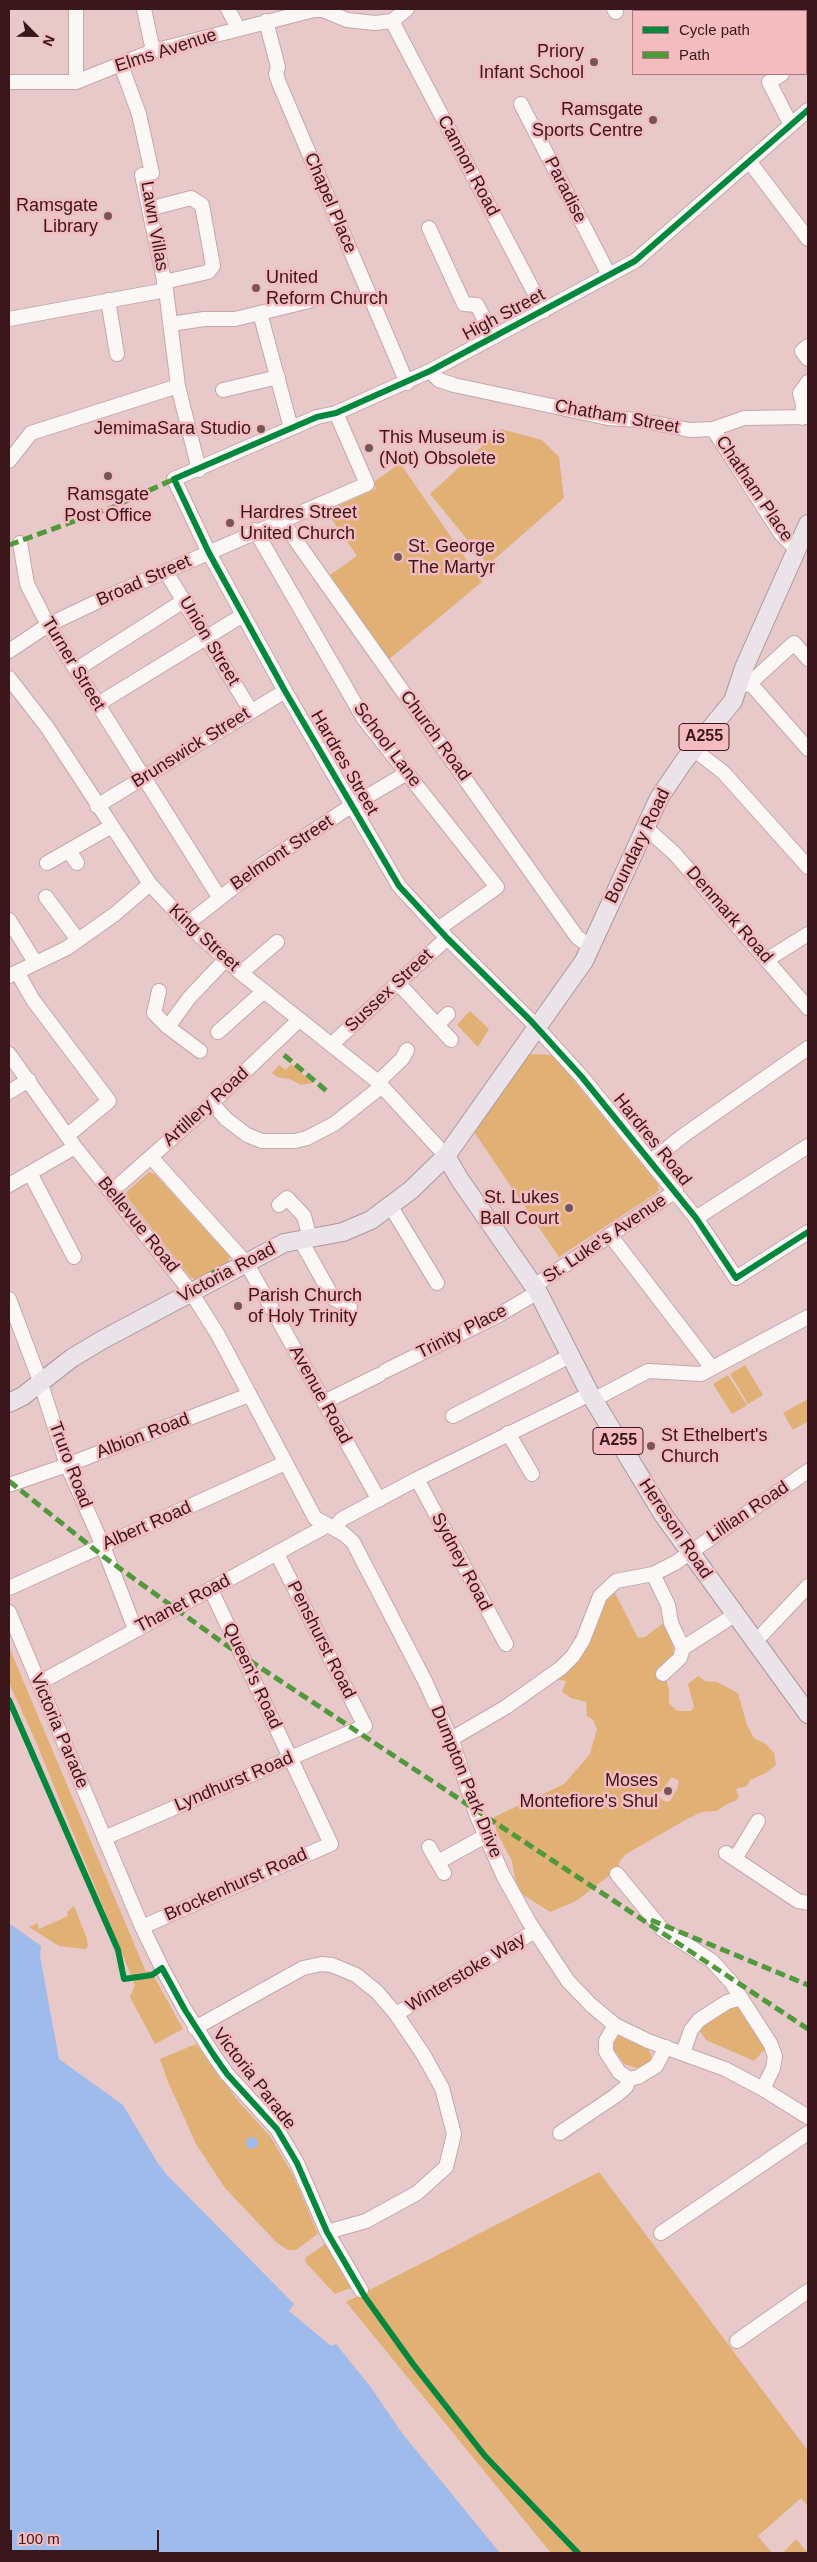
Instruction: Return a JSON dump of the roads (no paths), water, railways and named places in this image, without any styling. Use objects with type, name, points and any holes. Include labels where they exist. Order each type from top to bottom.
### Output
[{"type":"main road","name":"Boundary Road","points":[[446,1156],[536,1027],[575,975],[591,947],[659,798],[694,749],[744,686],[796,549],[808,524]]},
{"type":"main road","name":"Victoria Road","points":[[9,1403],[102,1340],[284,1243],[358,1228],[390,1207],[446,1156]]},
{"type":"main road","name":"Hereson Road","points":[[446,1156],[460,1180],[536,1289],[591,1397],[648,1492],[688,1552],[736,1614],[808,1714]]},
{"type":"street","points":[[76,9],[76,82]]},
{"type":"street","points":[[144,9],[154,52]]},
{"type":"street","points":[[228,9],[238,28]]},
{"type":"street","points":[[324,9],[346,20],[361,23],[392,21],[407,9]]},
{"type":"street","name":"Elms Avenue","points":[[9,82],[76,82],[154,52],[266,20],[324,9]]},
{"type":"street","name":"Chapel Place","points":[[266,20],[278,67],[276,74],[279,83],[406,382]]},
{"type":"street","name":"Cannon Road","points":[[392,21],[544,311]]},
{"type":"street","name":"Lawn Villas","points":[[121,65],[139,114],[152,173],[142,175],[165,286],[178,386],[199,470]]},
{"type":"street","points":[[780,75],[769,82],[791,125]]},
{"type":"street","name":"Paradise","points":[[521,104],[609,275]]},
{"type":"street","name":"High Street","points":[[174,479],[199,470],[317,417],[336,413],[430,371],[609,275],[635,260],[791,125],[807,116]]},
{"type":"street","points":[[749,161],[808,239]]},
{"type":"street","points":[[9,319],[108,300],[165,286],[208,272],[213,266],[202,206],[191,198],[149,209]]},
{"type":"street","points":[[429,228],[464,304],[477,306],[494,338]]},
{"type":"street","points":[[108,300],[117,354]]},
{"type":"street","points":[[171,324],[204,319],[235,319],[309,301]]},
{"type":"street","points":[[260,313],[291,428]]},
{"type":"street","points":[[808,346],[802,351],[808,359]]},
{"type":"street","name":"Chatham Street","points":[[430,371],[439,380],[454,385],[608,418],[639,420],[700,431],[713,429],[744,418],[805,417]]},
{"type":"street","points":[[223,390],[278,377]]},
{"type":"street","points":[[805,417],[800,393],[808,382]]},
{"type":"street","points":[[9,461],[31,433],[178,386]]},
{"type":"street","name":"Broad Street","points":[[9,651],[48,625],[255,530],[282,521],[367,484],[336,413]]},
{"type":"street","name":"Chatham Place","points":[[713,429],[782,534],[796,549]]},
{"type":"street","name":"Hardres Street","points":[[174,479],[208,553],[285,691],[399,886],[443,934],[536,1027]]},
{"type":"street","name":"Church Road","points":[[282,521],[577,937],[591,947]]},
{"type":"street","name":"School Lane","points":[[255,530],[364,719],[497,886],[443,934]]},
{"type":"street","name":"Turner Street","points":[[20,543],[27,584],[48,625],[219,897]]},
{"type":"street","name":"Union Street","points":[[166,572],[185,600],[251,711]]},
{"type":"street","points":[[77,669],[185,600]]},
{"type":"street","points":[[98,704],[243,615]]},
{"type":"street","points":[[808,659],[794,643],[744,686],[808,749]]},
{"type":"street","name":"King Street","points":[[9,678],[47,728],[92,794],[110,827],[150,884],[187,924],[241,973],[380,1084],[446,1156]]},
{"type":"street","name":"Brunswick Street","points":[[97,806],[146,781],[251,711],[285,691]]},
{"type":"street","points":[[694,749],[723,772],[808,867]]},
{"type":"street","name":"Belmont Street","points":[[187,924],[262,865],[351,806],[407,773]]},
{"type":"street","points":[[47,862],[110,827]]},
{"type":"street","name":"Denmark Road","points":[[645,827],[673,852],[768,959],[808,1008]]},
{"type":"street","points":[[68,850],[77,863]]},
{"type":"street","points":[[9,1185],[30,1173],[72,1141],[110,1102],[13,974],[67,948],[122,908],[150,884]]},
{"type":"street","points":[[46,897],[78,940]]},
{"type":"street","points":[[9,920],[35,962]]},
{"type":"street","name":"Sussex Street","points":[[332,1044],[398,983],[443,934]]},
{"type":"street","points":[[768,959],[808,934]]},
{"type":"street","points":[[241,973],[276,948]]},
{"type":"street","points":[[168,1027],[189,998],[226,959]]},
{"type":"street","points":[[398,983],[451,1040]]},
{"type":"street","points":[[158,991],[154,1013],[168,1027],[200,1051]]},
{"type":"street","points":[[218,1032],[264,991]]},
{"type":"street","points":[[437,1025],[448,1014]]},
{"type":"street","name":"Artillery Road","points":[[111,1192],[212,1103],[299,1020]]},
{"type":"street","name":"Hardres Road","points":[[536,1027],[581,1076],[676,1191],[736,1278],[808,1232]]},
{"type":"street","points":[[651,1161],[684,1135],[808,1048]]},
{"type":"street","points":[[212,1103],[226,1119],[247,1135],[262,1141],[295,1141],[307,1138],[334,1124],[380,1084],[408,1050]]},
{"type":"street","name":"Bellevue Road","points":[[9,1054],[29,1080],[41,1101],[191,1292],[218,1334],[315,1518],[331,1526]]},
{"type":"street","points":[[9,1092],[29,1080]]},
{"type":"street","points":[[696,1218],[808,1146]]},
{"type":"street","name":"Avenue Road","points":[[151,1157],[246,1264],[379,1500]]},
{"type":"street","points":[[30,1173],[74,1257]]},
{"type":"street","name":"St. Luke's Avenue","points":[[536,1289],[610,1235],[676,1191]]},
{"type":"street","points":[[279,1206],[287,1198],[304,1216],[305,1239],[333,1298],[350,1307]]},
{"type":"street","points":[[390,1207],[437,1283]]},
{"type":"street","points":[[610,1235],[712,1368]]},
{"type":"street","name":"Trinity Place","points":[[324,1402],[497,1316],[536,1289]]},
{"type":"street","name":"Truro Road","points":[[9,1299],[40,1381],[67,1465],[103,1546],[135,1629]]},
{"type":"street","name":"Thanet Road","points":[[39,1683],[135,1629],[508,1433],[648,1371],[692,1375],[701,1374],[808,1317]]},
{"type":"street","points":[[453,1416],[570,1356]]},
{"type":"street","name":"Albion Road","points":[[9,1485],[67,1465],[249,1394]]},
{"type":"street","points":[[508,1433],[533,1473]]},
{"type":"street","name":"Albert Road","points":[[9,1588],[285,1462]]},
{"type":"street","name":"Lillian Road","points":[[451,1739],[506,1707],[561,1668],[573,1656],[583,1640],[600,1596],[616,1580],[653,1574],[675,1563],[688,1552],[808,1471]]},
{"type":"street","name":"Sydney Road","points":[[417,1480],[506,1644]]},
{"type":"street","name":"Dumpton Park Drive","points":[[331,1526],[353,1542],[426,1683],[451,1739],[477,1816],[503,1875],[535,1931],[568,1981],[591,2005],[615,2025],[634,2035],[717,2065],[763,2089],[808,2117]]},
{"type":"street","name":"Penshurst Road","points":[[277,1554],[365,1726]]},
{"type":"street","points":[[653,1574],[668,1604],[671,1623],[684,1648]]},
{"type":"street","points":[[755,1642],[808,1586]]},
{"type":"street","name":"Queen's Road","points":[[210,1590],[331,1844]]},
{"type":"street","name":"Victoria Parade","points":[[9,1612],[142,1927],[195,2028],[227,2074],[277,2129],[297,2162],[327,2232],[361,2290]]},
{"type":"street","points":[[664,1674],[680,1658],[684,1648],[736,1614]]},
{"type":"street","name":"Lyndhurst Road","points":[[104,1838],[365,1726]]},
{"type":"street","points":[[758,1821],[730,1856],[798,1901],[808,1903]]},
{"type":"street","points":[[429,1847],[441,1868],[487,1835]]},
{"type":"street","name":"Brockenhurst Road","points":[[142,1927],[331,1844]]},
{"type":"street","points":[[617,1874],[662,1929],[712,1961],[731,1982],[770,2044],[775,2056],[773,2068],[763,2089]]},
{"type":"street","name":"Winterstoke Way","points":[[396,2014],[535,1931]]},
{"type":"street","points":[[195,2028],[303,1968],[322,1964],[332,1965],[356,1976],[377,1992],[396,2014],[423,2054],[442,2088],[454,2134],[446,2167],[417,2193],[366,2221],[327,2232]]},
{"type":"street","points":[[683,2053],[691,2030],[699,2020],[727,2002],[741,1998]]},
{"type":"street","points":[[615,2025],[606,2041],[606,2052],[619,2072],[629,2078],[638,2077],[656,2066],[666,2046]]},
{"type":"street","points":[[560,2133],[621,2091],[626,2087],[629,2078]]},
{"type":"street","points":[[661,2233],[808,2133]]},
{"type":"street","points":[[736,2341],[808,2291]]},
{"type":"water","points":[[9,1923],[41,1946],[40,1956],[59,2059],[123,2105],[157,2162],[167,2175],[294,2304],[289,2311],[331,2346],[336,2344],[370,2386],[402,2433],[500,2553],[9,2553]]},
{"type":"water","points":[[252,2137],[258,2143],[252,2149],[246,2143]]},
{"type":"place","name":"Priory Infant School","points":[[594,62]]},
{"type":"place","name":"Ramsgate Sports Centre","points":[[653,120]]},
{"type":"place","name":"Ramsgate Library","points":[[108,216]]},
{"type":"place","name":"United Reform Church","points":[[256,288]]},
{"type":"place","name":"JemimaSara Studio","points":[[261,429]]},
{"type":"place","name":"This Museum is (Not) Obsolete","points":[[369,448]]},
{"type":"place","name":"Ramsgate Post Office","points":[[108,476]]},
{"type":"place","name":"Hardres Street United Church","points":[[230,523]]},
{"type":"place","name":"St. George The Martyr","points":[[398,557]]},
{"type":"place","name":"St. Lukes Ball Court","points":[[569,1208]]},
{"type":"place","name":"Parish Church of Holy Trinity","points":[[238,1306]]},
{"type":"place","name":"St Ethelbert's Church","points":[[651,1446]]},
{"type":"place","name":"Moses Montefiore's Shul","points":[[668,1791]]}]
